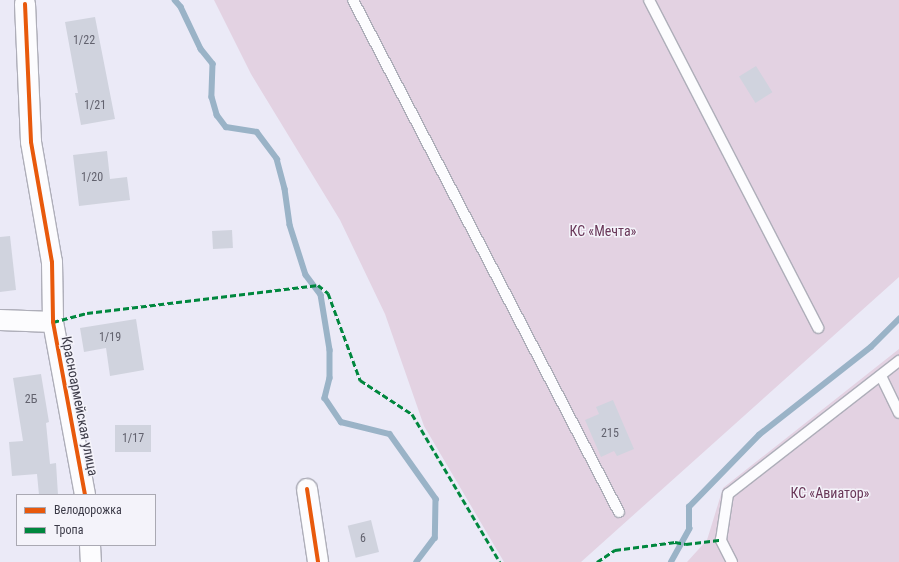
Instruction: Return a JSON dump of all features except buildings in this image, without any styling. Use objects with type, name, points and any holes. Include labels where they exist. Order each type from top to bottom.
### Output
[{"type":"street","name":"Красноармейская улица","points":[[25,4],[30,142],[52,262],[53,322],[86,494]]},
{"type":"street","points":[[0,320],[53,322]]},
{"type":"street","points":[[307,489],[318,562]]},
{"type":"street","points":[[90,546],[91,562]]},
{"type":"lane","points":[[353,0],[619,512]]},
{"type":"lane","points":[[649,0],[818,328]]},
{"type":"lane","points":[[732,562],[721,540],[728,494],[899,361]]},
{"type":"lane","points":[[881,376],[899,412]]},
{"type":"green space","name":"КС «Мечта»","points":[[214,0],[899,0],[899,277],[581,562],[504,562],[424,426],[385,314],[340,220],[251,74]]},
{"type":"green space","name":"КС «Авиатор»","points":[[899,349],[899,562],[687,562],[707,540],[723,488]]},
{"type":"waterway","points":[[175,0],[181,7],[201,49],[213,64],[212,97],[217,115],[226,127],[257,132],[277,159],[285,189],[290,225],[306,275],[321,295],[330,350],[330,378],[325,398],[341,422],[390,434],[436,499],[435,538],[417,562]]},
{"type":"waterway","points":[[671,562],[689,529],[689,507],[759,435],[871,347],[899,319]]},
{"type":"marked path","points":[[53,322],[87,313],[318,285],[328,293],[360,380],[412,414],[500,562]]},
{"type":"marked path","points":[[597,562],[615,550],[675,542],[686,544],[721,540]]},
{"type":"cycle path","points":[[25,4],[31,142],[52,262],[53,322],[85,494]]},
{"type":"cycle path","points":[[307,489],[318,562]]}]
